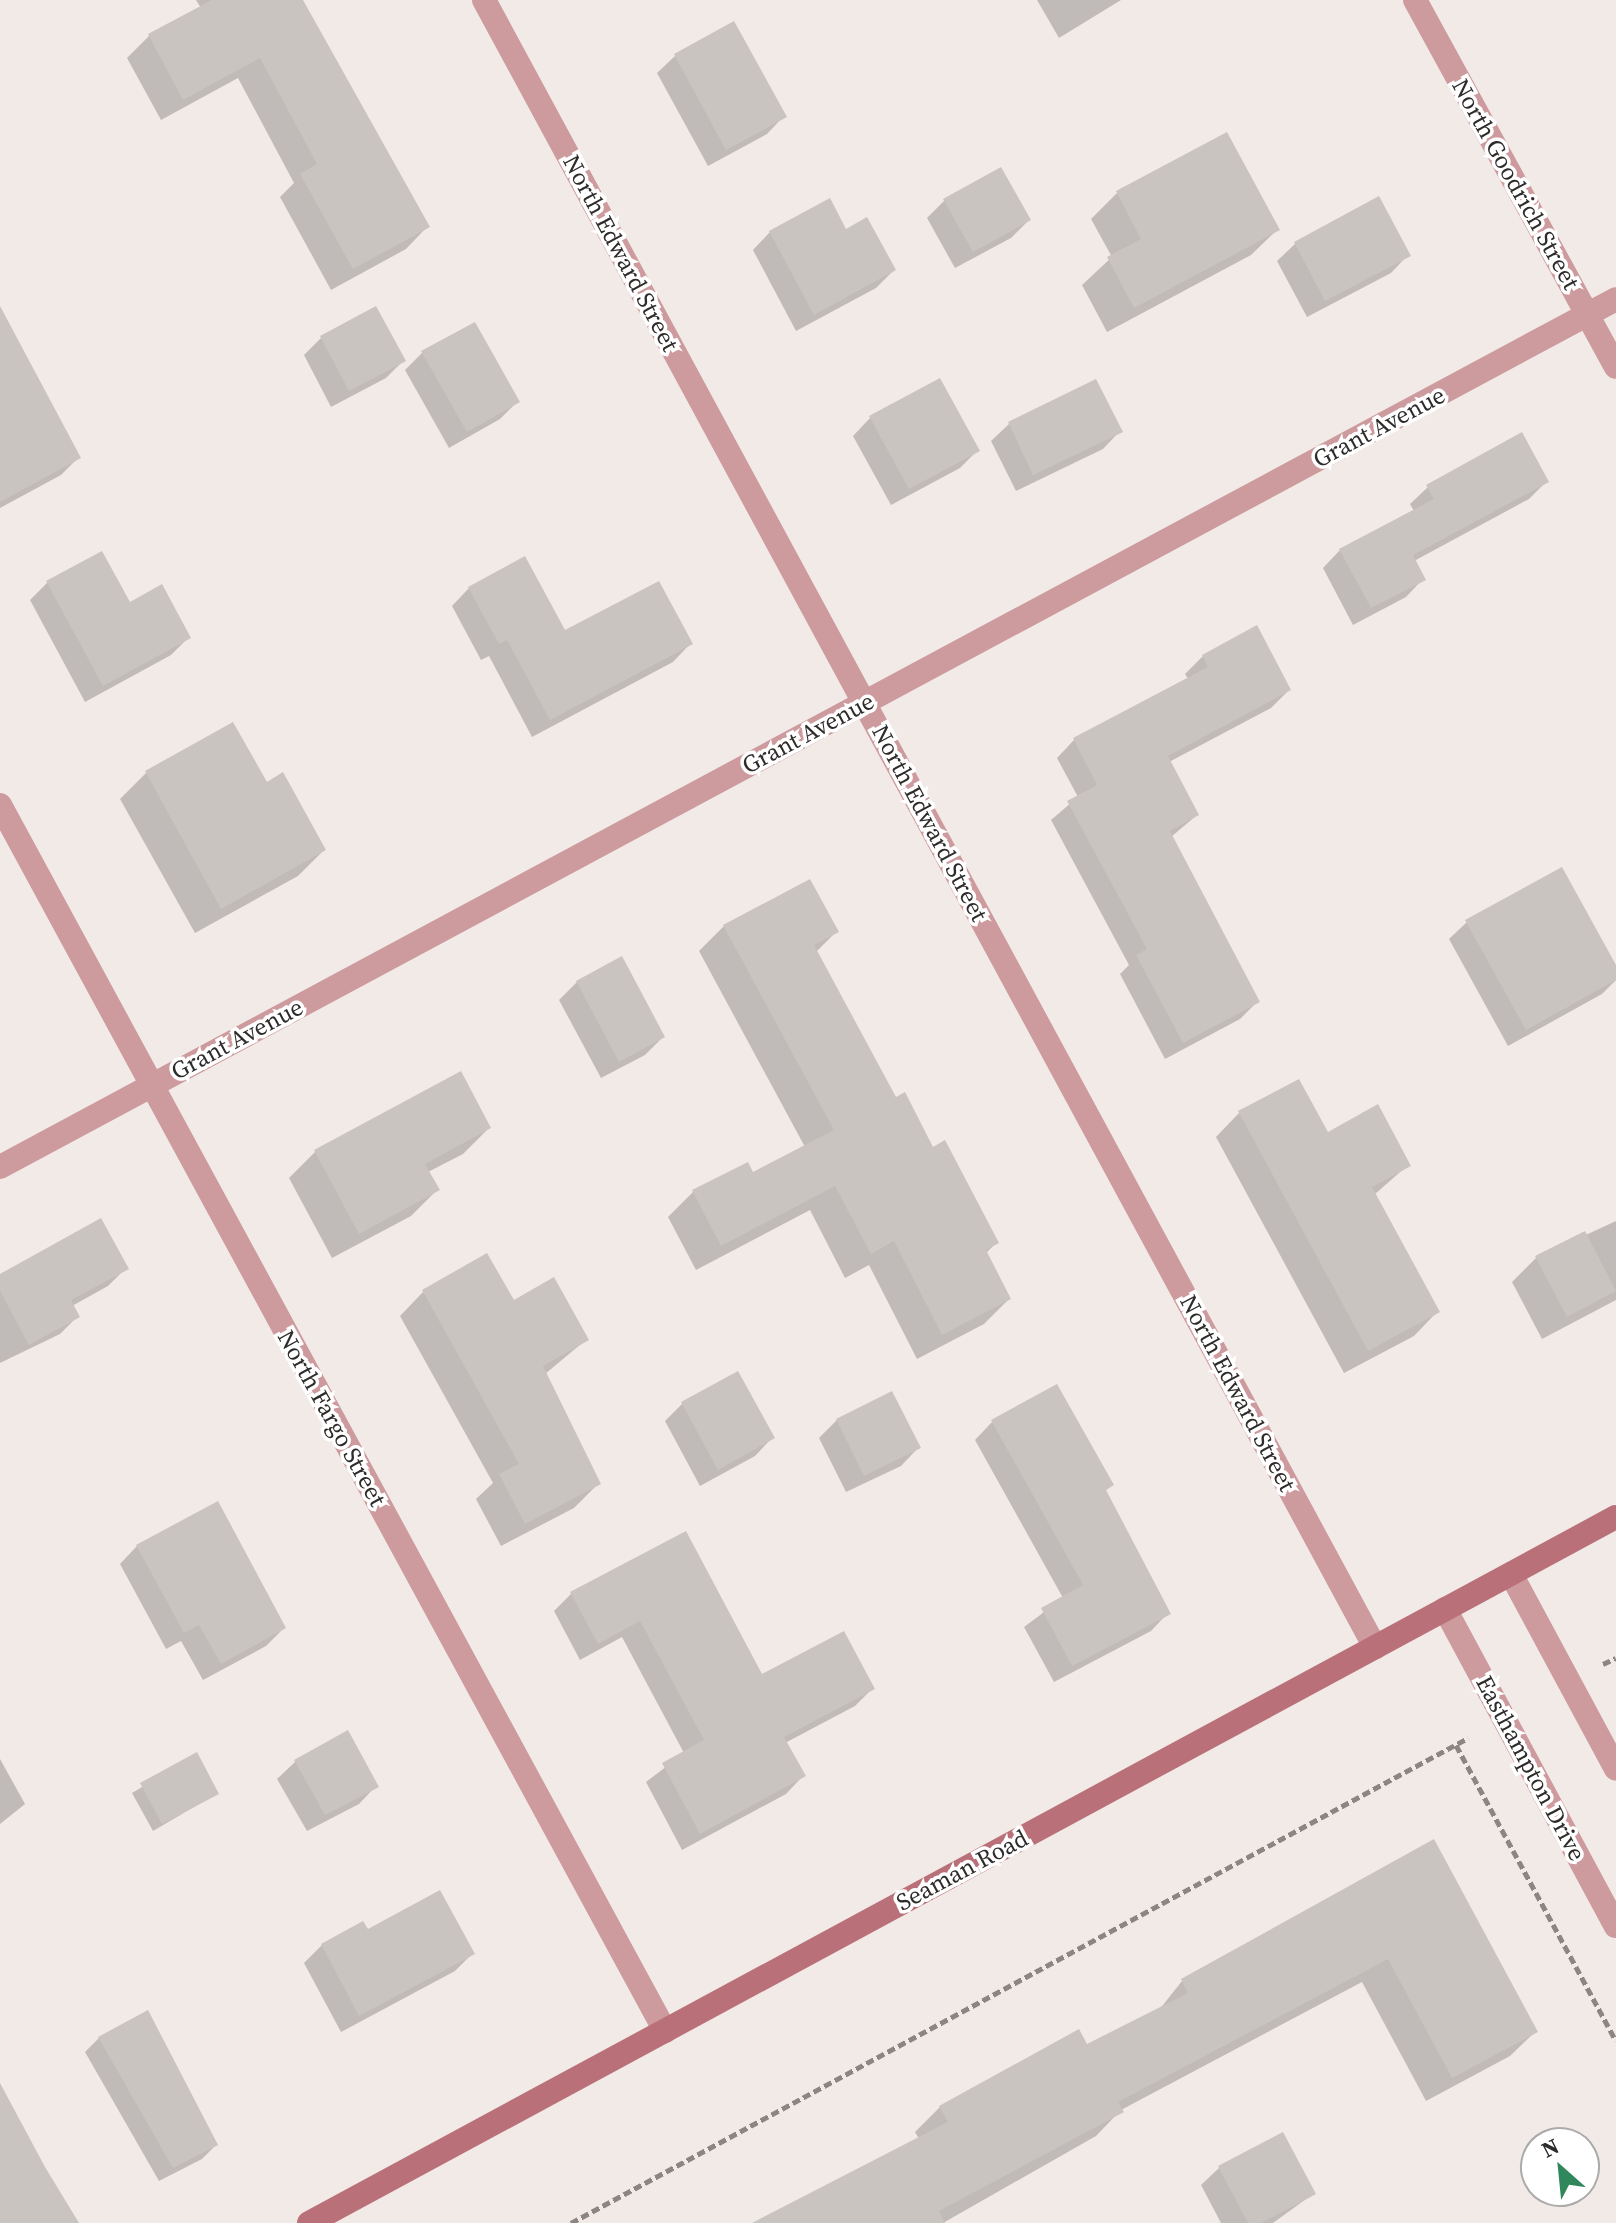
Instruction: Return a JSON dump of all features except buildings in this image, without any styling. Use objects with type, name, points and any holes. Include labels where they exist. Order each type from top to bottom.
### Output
[{"type":"street","name":"North Edward Street","points":[[484,0],[1375,1647]]},
{"type":"street","name":"North Goodrich Street","points":[[1415,0],[1616,367]]},
{"type":"street","name":"Grant Avenue","points":[[0,1167],[1616,299]]},
{"type":"street","name":"North Fargo Street","points":[[0,805],[665,2031]]},
{"type":"street","name":"Seaman Road","points":[[309,2223],[1616,1517]]},
{"type":"street","points":[[1511,1574],[1616,1769]]},
{"type":"street","name":"Easthampton Drive","points":[[1445,1609],[1616,1926]]},
{"type":"path","points":[[571,2223],[1456,1745],[1616,2041]]}]
